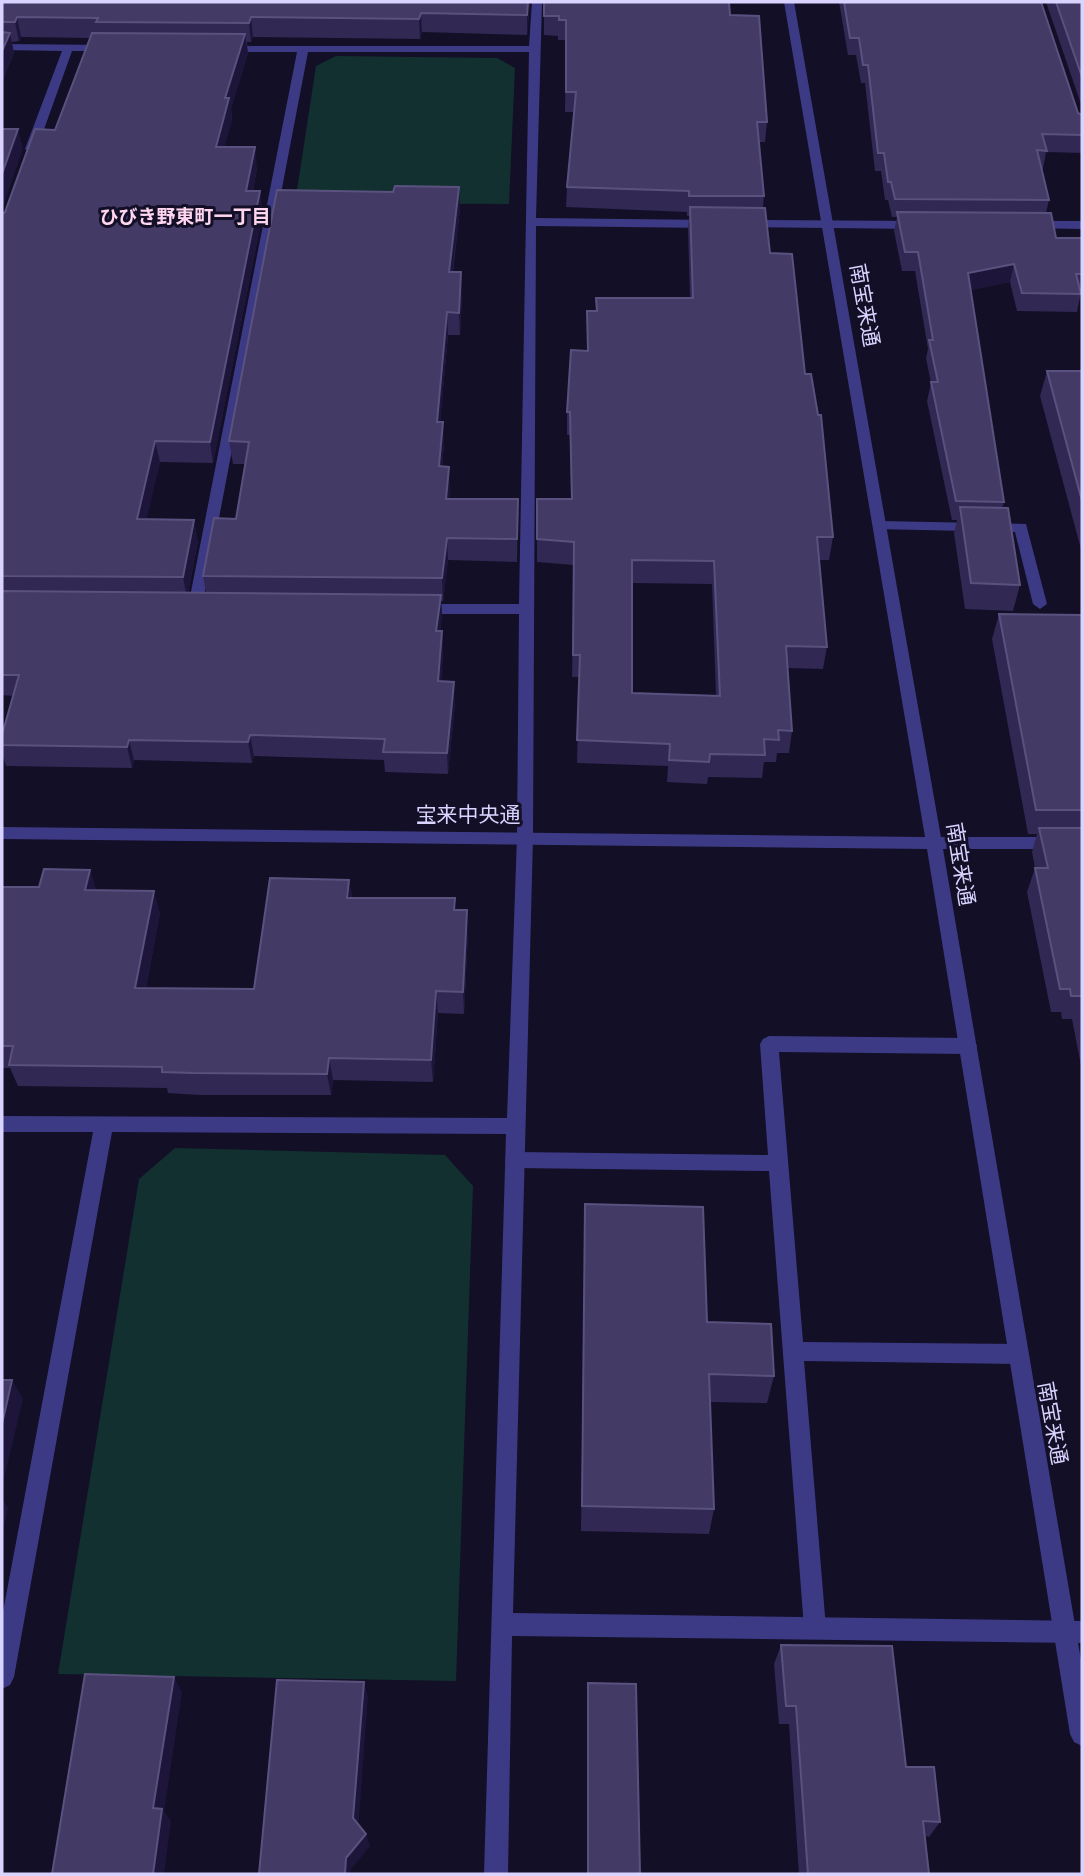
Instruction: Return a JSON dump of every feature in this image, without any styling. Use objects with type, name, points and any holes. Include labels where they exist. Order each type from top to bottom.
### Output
[{"type":"street","points":[[496,1874],[525,838],[530,222],[537,2]]},
{"type":"street","name":"南宝来通","points":[[789,2],[934,843],[1018,1354],[1074,1632],[1082,1734]]},
{"type":"street","points":[[2,47],[123,48]]},
{"type":"street","points":[[26,166],[68,48]]},
{"type":"street","points":[[220,48],[534,50]]},
{"type":"street","points":[[195,607],[303,49]]},
{"type":"street","points":[[530,222],[720,224]]},
{"type":"street","points":[[734,224],[935,225]]},
{"type":"street","points":[[1016,225],[1082,225]]},
{"type":"street","points":[[880,526],[1021,527],[1040,604]]},
{"type":"street","points":[[403,608],[528,609]]},
{"type":"street","name":"宝来中央通","points":[[2,833],[1082,843]]},
{"type":"street","points":[[815,1628],[769,1044],[968,1046]]},
{"type":"street","points":[[2,1124],[516,1126]]},
{"type":"street","points":[[2,1677],[104,1124]]},
{"type":"street","points":[[515,1160],[778,1163]]},
{"type":"street","points":[[793,1351],[1018,1354]]},
{"type":"street","points":[[501,1623],[1074,1632]]},
{"type":"green space","points":[[336,56],[497,58],[515,68],[509,204],[295,203],[316,66]]},
{"type":"green space","points":[[175,1148],[445,1155],[473,1186],[456,1681],[58,1674],[139,1179]]},
{"type":"building","points":[[2,2],[528,2],[527,15],[421,13],[419,19],[251,17],[249,23],[96,22],[98,18],[17,17],[15,22],[2,22]]},
{"type":"building","points":[[544,2],[729,2],[730,15],[759,16],[767,122],[757,122],[764,196],[689,196],[689,191],[567,187],[576,92],[566,92],[566,20],[559,20],[559,16],[544,16]]},
{"type":"building","points":[[844,2],[1041,2],[1078,113],[1082,115],[1082,135],[1042,134],[1047,151],[1037,150],[1049,200],[895,199],[891,182],[888,182],[884,153],[878,153],[868,65],[863,65],[859,38],[850,38]]},
{"type":"building","points":[[1056,2],[1082,2],[1082,77]]},
{"type":"building","points":[[2,32],[10,33],[2,51]]},
{"type":"building","points":[[92,33],[245,34],[225,98],[229,98],[216,147],[255,147],[246,191],[260,191],[210,442],[155,441],[137,519],[194,520],[183,577],[2,576],[2,214],[35,129],[55,130]]},
{"type":"building","points":[[2,129],[18,129],[2,174]]},
{"type":"building","points":[[395,186],[459,187],[449,272],[461,272],[459,313],[447,312],[437,422],[443,422],[439,466],[449,467],[446,499],[518,499],[517,539],[447,538],[442,578],[203,576],[214,518],[236,519],[249,442],[229,441],[277,190],[393,192]]},
{"type":"building","points":[[690,207],[765,208],[770,253],[792,254],[805,374],[811,374],[818,415],[821,415],[833,537],[817,537],[827,647],[786,646],[792,731],[778,730],[779,740],[764,739],[765,755],[710,754],[709,762],[669,760],[670,744],[577,740],[580,655],[573,655],[574,542],[537,539],[537,499],[572,499],[570,412],[567,412],[571,350],[588,351],[587,311],[597,311],[596,298],[693,298]],"holes":[[[632,560],[714,561],[720,696],[632,693]]]},
{"type":"building","points":[[897,212],[1051,213],[1056,238],[1082,238],[1082,274],[1076,274],[1081,294],[1022,293],[1014,264],[968,273],[1004,502],[956,501],[931,382],[938,382],[929,340],[933,340],[918,252],[905,252]]},
{"type":"building","points":[[1047,371],[1082,371],[1082,501]]},
{"type":"building","points":[[960,507],[1008,508],[1020,585],[971,583]]},
{"type":"building","points":[[2,591],[441,595],[436,631],[442,631],[438,681],[454,682],[447,753],[383,752],[385,739],[250,735],[248,742],[129,740],[127,747],[2,745],[2,735],[19,675],[2,675]]},
{"type":"building","points":[[999,614],[1082,615],[1082,810],[1036,810]]},
{"type":"building","points":[[1039,828],[1082,828],[1082,996],[1071,996],[1070,989],[1060,989],[1035,868],[1048,868]]},
{"type":"building","points":[[44,869],[90,870],[85,890],[154,891],[135,988],[254,989],[270,878],[349,880],[347,898],[455,898],[454,910],[467,910],[463,992],[436,991],[431,1060],[329,1058],[327,1074],[193,1073],[162,1072],[162,1067],[9,1065],[13,1046],[2,1046],[2,887],[39,887]]},
{"type":"building","points":[[585,1204],[703,1207],[707,1322],[771,1324],[774,1376],[709,1374],[714,1509],[582,1506]]},
{"type":"building","points":[[2,1380],[12,1380],[2,1424]]},
{"type":"building","points":[[781,1645],[892,1646],[906,1767],[934,1767],[940,1822],[923,1821],[929,1874],[808,1874],[796,1706],[786,1706]]},
{"type":"building","points":[[85,1674],[174,1677],[153,1808],[162,1809],[153,1874],[52,1874]]},
{"type":"building","points":[[277,1680],[364,1682],[353,1818],[366,1834],[346,1858],[345,1874],[259,1874]]},
{"type":"building","points":[[588,1683],[636,1684],[640,1874],[588,1874]]},
{"type":"district","name":"ひびき野東町一丁目","points":[[185,216]]}]
